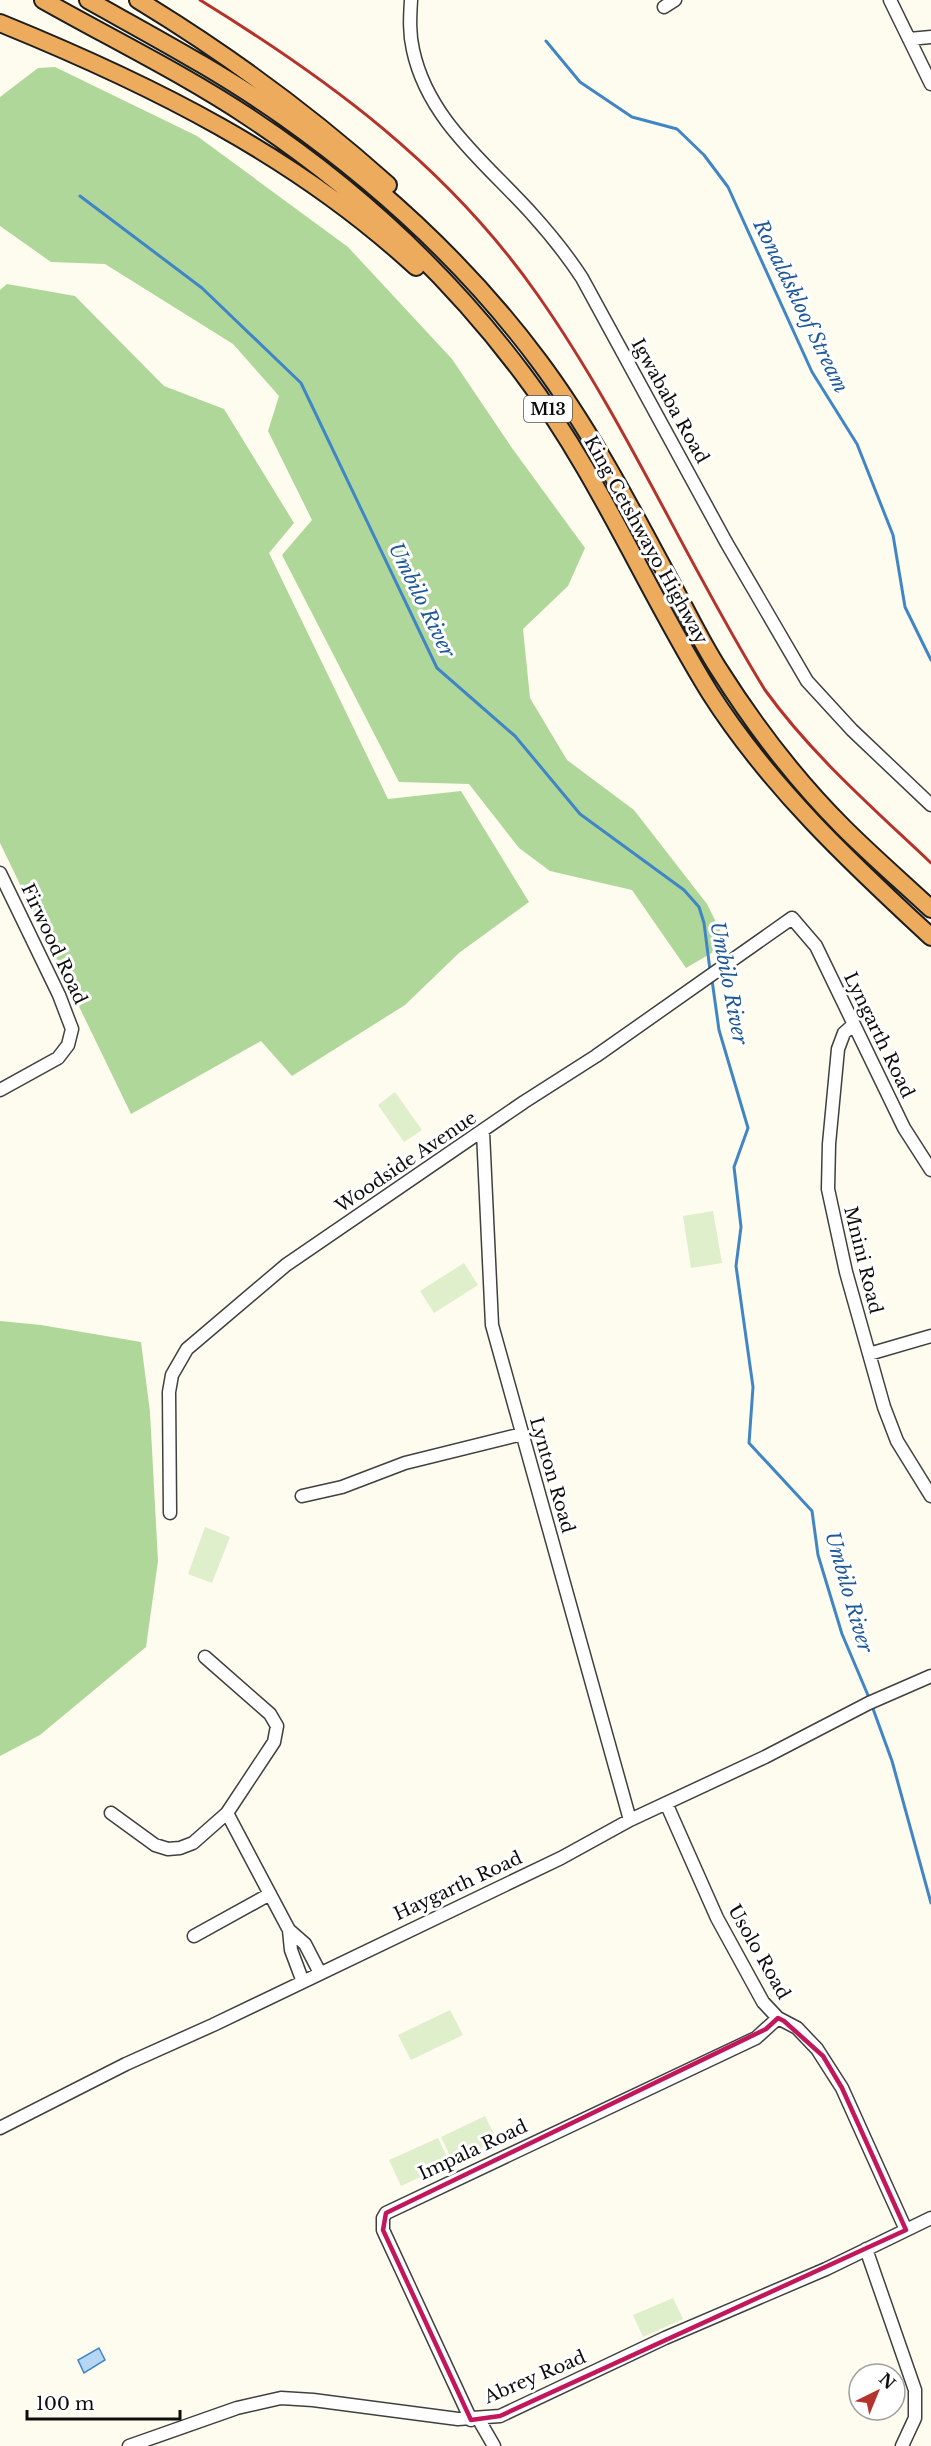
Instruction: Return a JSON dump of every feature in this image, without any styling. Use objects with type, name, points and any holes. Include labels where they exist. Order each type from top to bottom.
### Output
[{"type":"highway","name":"King Cetshwayo Highway","points":[[43,0],[202,88],[283,141],[383,222],[432,269],[483,324],[537,393],[576,452],[700,675],[742,739],[796,807],[931,937]]},
{"type":"highway","name":"King Cetshwayo Highway","points":[[87,0],[204,66],[320,143],[396,205],[484,293],[539,361],[573,411],[610,471],[716,665],[757,726],[792,771],[843,827],[931,909]]},
{"type":"highway","points":[[138,0],[250,75],[364,164],[438,232],[484,293]]},
{"type":"highway","points":[[0,23],[127,77],[206,117],[270,157],[355,216],[463,310],[483,324]]},
{"type":"highway","points":[[0,31],[17,30]]},
{"type":"street","name":"Igwababa Road","points":[[411,0],[412,49],[430,97],[462,141],[563,249],[582,278],[732,553],[807,681],[843,722],[931,805]]},
{"type":"street","points":[[664,7],[675,0]]},
{"type":"street","points":[[890,0],[931,84]]},
{"type":"street","points":[[909,39],[931,37]]},
{"type":"street","name":"Firwood Road","points":[[0,873],[59,995],[70,1022],[71,1032],[66,1049],[54,1062],[0,1090]]},
{"type":"street","name":"Woodside Avenue","points":[[170,1513],[169,1392],[172,1375],[187,1349],[286,1265],[524,1102],[686,995],[792,918]]},
{"type":"street","name":"Lyngarth Road","points":[[792,918],[816,946],[904,1128],[931,1170]]},
{"type":"street","name":"Mnini Road","points":[[853,1025],[844,1033],[838,1049],[827,1182],[846,1272],[892,1431],[931,1496]]},
{"type":"street","name":"Lynton Road","points":[[483,1132],[492,1325],[630,1820]]},
{"type":"street","points":[[869,1354],[931,1336]]},
{"type":"street","points":[[302,1496],[335,1489],[405,1463],[522,1434]]},
{"type":"street","points":[[111,1813],[137,1835],[155,1845],[168,1849],[180,1848],[193,1843],[227,1813],[274,1742],[277,1726],[270,1714],[205,1657]]},
{"type":"street","name":"Haygarth Road","points":[[0,2127],[126,2064],[578,1850],[630,1820],[765,1757],[844,1715],[931,1676]]},
{"type":"street","name":"Usolo Road","points":[[666,1803],[717,1918],[763,2002],[778,2018],[797,2028],[827,2063],[861,2128],[906,2230]]},
{"type":"street","points":[[227,1813],[288,1930],[291,1950],[303,1982]]},
{"type":"street","points":[[194,1936],[270,1894]]},
{"type":"street","points":[[288,1930],[305,1944],[320,1973]]},
{"type":"street","name":"Impala Road","points":[[475,2420],[383,2230],[382,2221],[386,2213],[756,2038],[778,2018]]},
{"type":"street","name":"Abrey Road","points":[[129,2446],[237,2408],[280,2398],[475,2420],[500,2416],[665,2338],[931,2218]]},
{"type":"street","points":[[866,2249],[915,2390],[915,2418],[902,2446]]},
{"type":"street","points":[[475,2420],[494,2446]]},
{"type":"highlighted area","points":[[778,2018],[823,2056],[842,2088],[906,2230],[500,2416],[471,2420],[383,2230],[386,2213],[766,2029]]},
{"type":"green space","points":[[55,67],[197,136],[348,247],[452,359],[512,448],[585,548],[568,586],[523,629],[530,698],[567,760],[634,810],[707,904],[727,944],[686,968],[632,890],[550,871],[519,848],[469,784],[399,782],[282,555],[312,520],[268,431],[279,396],[233,344],[105,264],[51,262],[0,226],[0,97],[38,68]]},
{"type":"green space","points":[[7,284],[75,296],[164,386],[224,409],[294,523],[269,553],[388,799],[461,791],[529,902],[459,953],[405,1005],[292,1076],[261,1041],[131,1114],[0,843],[0,290]]},
{"type":"green space","points":[[395,1092],[422,1130],[404,1142],[378,1105]]},
{"type":"green space","points":[[713,1211],[722,1263],[691,1268],[683,1216]]},
{"type":"green space","points":[[464,1263],[478,1285],[434,1313],[420,1291]]},
{"type":"green space","points":[[0,1321],[41,1325],[141,1342],[150,1412],[158,1561],[146,1647],[40,1735],[0,1756]]},
{"type":"green space","points":[[205,1527],[230,1537],[212,1583],[188,1574]]},
{"type":"green space","points":[[450,2010],[463,2035],[411,2060],[398,2035]]},
{"type":"green space","points":[[485,2116],[497,2140],[453,2162],[441,2137]]},
{"type":"green space","points":[[438,2138],[450,2163],[401,2186],[389,2160]]},
{"type":"green space","points":[[673,2298],[683,2319],[643,2337],[633,2315]]},
{"type":"water","points":[[99,2348],[105,2360],[84,2373],[78,2360]]},
{"type":"waterway","name":"Ronaldskloof Stream","points":[[546,41],[580,82],[632,117],[677,129],[704,155],[728,187],[812,372],[857,444],[893,535],[905,607],[931,660]]},
{"type":"waterway","name":"Umbilo River","points":[[80,196],[202,288],[301,383],[437,668],[515,736],[580,814],[684,890],[699,907],[704,923],[710,970]]},
{"type":"waterway","name":"Umbilo River","points":[[712,980],[719,1030],[748,1128],[734,1167],[741,1227],[736,1266],[753,1387],[749,1443],[812,1511],[818,1555],[842,1634],[870,1700]]},
{"type":"waterway","name":"Umbilo River","points":[[872,1706],[892,1761],[931,1903]]},
{"type":"railway","points":[[200,0],[295,62],[384,129],[426,166],[502,248],[537,294],[598,390],[765,690],[802,737],[823,759],[931,863]]}]
